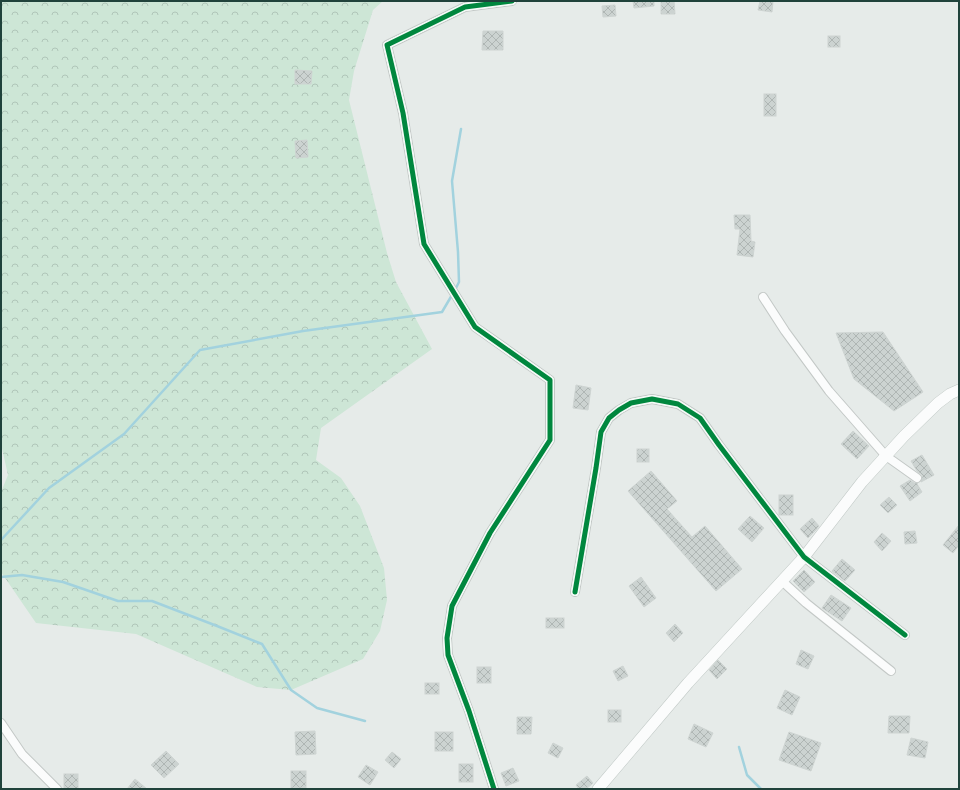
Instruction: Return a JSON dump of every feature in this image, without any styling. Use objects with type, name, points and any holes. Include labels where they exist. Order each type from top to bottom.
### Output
[{"type":"main road","points":[[598,789],[688,683],[804,557],[862,482],[904,436],[938,403],[959,390]]},
{"type":"street","points":[[494,789],[469,711],[448,655],[446,638],[452,606],[483,546],[550,440],[550,380],[474,328],[424,244],[403,113],[387,45],[465,7],[512,1]]},
{"type":"street","points":[[763,297],[785,332],[829,391],[886,456],[917,478]]},
{"type":"street","points":[[575,592],[601,432],[609,418],[619,410],[631,403],[652,399],[678,404],[700,418],[804,557],[905,635]]},
{"type":"street","points":[[782,581],[891,671]]},
{"type":"street","points":[[1,723],[22,754],[58,789]]},
{"type":"green space","points":[[1,1],[383,1],[373,10],[354,71],[349,100],[387,253],[396,282],[432,349],[321,428],[316,460],[341,478],[360,506],[384,568],[387,600],[380,631],[363,659],[291,690],[257,687],[136,634],[36,623],[1,572],[1,492],[8,475],[1,444]]},
{"type":"building","points":[[633,1],[654,1],[654,6],[634,8]]},
{"type":"building","points":[[661,1],[674,1],[675,14],[661,14]]},
{"type":"building","points":[[760,1],[773,1],[772,12],[758,10]]},
{"type":"building","points":[[615,5],[616,16],[603,17],[602,6]]},
{"type":"building","points":[[483,31],[503,31],[503,50],[482,50]]},
{"type":"building","points":[[828,36],[840,36],[840,47],[828,47]]},
{"type":"building","points":[[295,70],[312,71],[311,84],[295,84]]},
{"type":"building","points":[[764,94],[776,94],[776,116],[764,116]]},
{"type":"building","points":[[307,140],[308,157],[296,158],[295,141]]},
{"type":"building","points":[[734,215],[750,215],[751,241],[755,242],[753,257],[737,255],[740,229],[735,229]]},
{"type":"building","points":[[883,332],[923,392],[894,411],[854,379],[836,333]]},
{"type":"building","points":[[576,385],[591,388],[588,410],[573,408]]},
{"type":"building","points":[[853,431],[869,446],[857,459],[841,444]]},
{"type":"building","points":[[637,449],[649,449],[649,462],[637,462]]},
{"type":"building","points":[[922,455],[934,475],[921,482],[922,475],[917,471],[911,461]]},
{"type":"building","points":[[651,471],[677,501],[667,509],[692,537],[705,526],[742,569],[716,591],[628,491]]},
{"type":"building","points":[[910,480],[914,483],[918,483],[917,484],[922,492],[910,501],[900,486]]},
{"type":"building","points":[[779,495],[793,495],[793,515],[779,515]]},
{"type":"building","points":[[889,497],[897,505],[888,513],[880,505]]},
{"type":"building","points":[[750,516],[764,528],[752,542],[738,529]]},
{"type":"building","points":[[812,518],[819,526],[808,538],[800,529]]},
{"type":"building","points":[[959,525],[959,545],[953,553],[943,545]]},
{"type":"building","points":[[915,531],[917,543],[905,544],[904,532]]},
{"type":"building","points":[[882,533],[891,541],[882,551],[874,542]]},
{"type":"building","points":[[842,559],[855,570],[845,581],[832,571]]},
{"type":"building","points":[[804,570],[815,582],[804,592],[793,581]]},
{"type":"building","points":[[641,577],[656,598],[644,607],[629,586]]},
{"type":"building","points":[[831,595],[851,608],[842,621],[822,608]]},
{"type":"building","points":[[546,618],[564,618],[564,628],[546,628]]},
{"type":"building","points":[[675,624],[683,633],[674,642],[666,633]]},
{"type":"building","points":[[801,650],[814,656],[808,669],[796,664]]},
{"type":"building","points":[[718,660],[727,669],[717,679],[709,670]]},
{"type":"building","points":[[623,666],[628,676],[618,681],[613,671]]},
{"type":"building","points":[[477,667],[491,667],[491,683],[477,683]]},
{"type":"building","points":[[425,683],[439,683],[439,694],[425,694]]},
{"type":"building","points":[[785,690],[800,697],[792,715],[777,708]]},
{"type":"building","points":[[608,710],[621,710],[621,722],[608,722]]},
{"type":"building","points":[[889,716],[910,716],[909,733],[888,733]]},
{"type":"building","points":[[517,717],[532,717],[531,734],[517,734]]},
{"type":"building","points":[[694,724],[713,733],[706,747],[688,739]]},
{"type":"building","points":[[315,731],[316,754],[296,755],[295,732]]},
{"type":"building","points":[[435,732],[453,732],[453,751],[435,751]]},
{"type":"building","points":[[789,732],[821,743],[811,771],[779,760]]},
{"type":"building","points":[[911,738],[928,742],[925,758],[907,755]]},
{"type":"building","points":[[553,743],[563,748],[558,758],[548,753]]},
{"type":"building","points":[[166,751],[179,764],[164,778],[151,765]]},
{"type":"building","points":[[392,752],[401,759],[394,768],[385,760]]},
{"type":"building","points":[[459,764],[473,764],[473,782],[459,782]]},
{"type":"building","points":[[366,765],[378,772],[370,785],[358,777]]},
{"type":"building","points":[[513,768],[519,781],[506,786],[501,773]]},
{"type":"building","points":[[291,771],[306,771],[306,788],[291,788]]},
{"type":"building","points":[[64,774],[78,774],[78,789],[64,789]]},
{"type":"building","points":[[587,776],[593,783],[586,789],[579,789],[576,785]]},
{"type":"building","points":[[135,779],[147,789],[127,789]]},
{"type":"waterway","points":[[455,290],[459,282],[452,181],[461,129]]},
{"type":"waterway","points":[[1,540],[49,488],[124,434],[200,350],[303,331],[442,312],[452,295]]},
{"type":"waterway","points":[[1,577],[22,575],[63,582],[118,601],[152,601],[217,626],[262,644],[291,690],[317,708],[365,721]]},
{"type":"waterway","points":[[739,747],[747,775],[761,789]]},
{"type":"cycle path","points":[[494,789],[469,711],[448,655],[447,638],[452,606],[490,533],[550,440],[550,380],[475,327],[424,244],[403,113],[387,45],[465,7],[512,1]]},
{"type":"cycle path","points":[[575,592],[601,432],[609,418],[619,410],[631,403],[652,399],[678,404],[700,418],[804,557],[905,635]]}]
